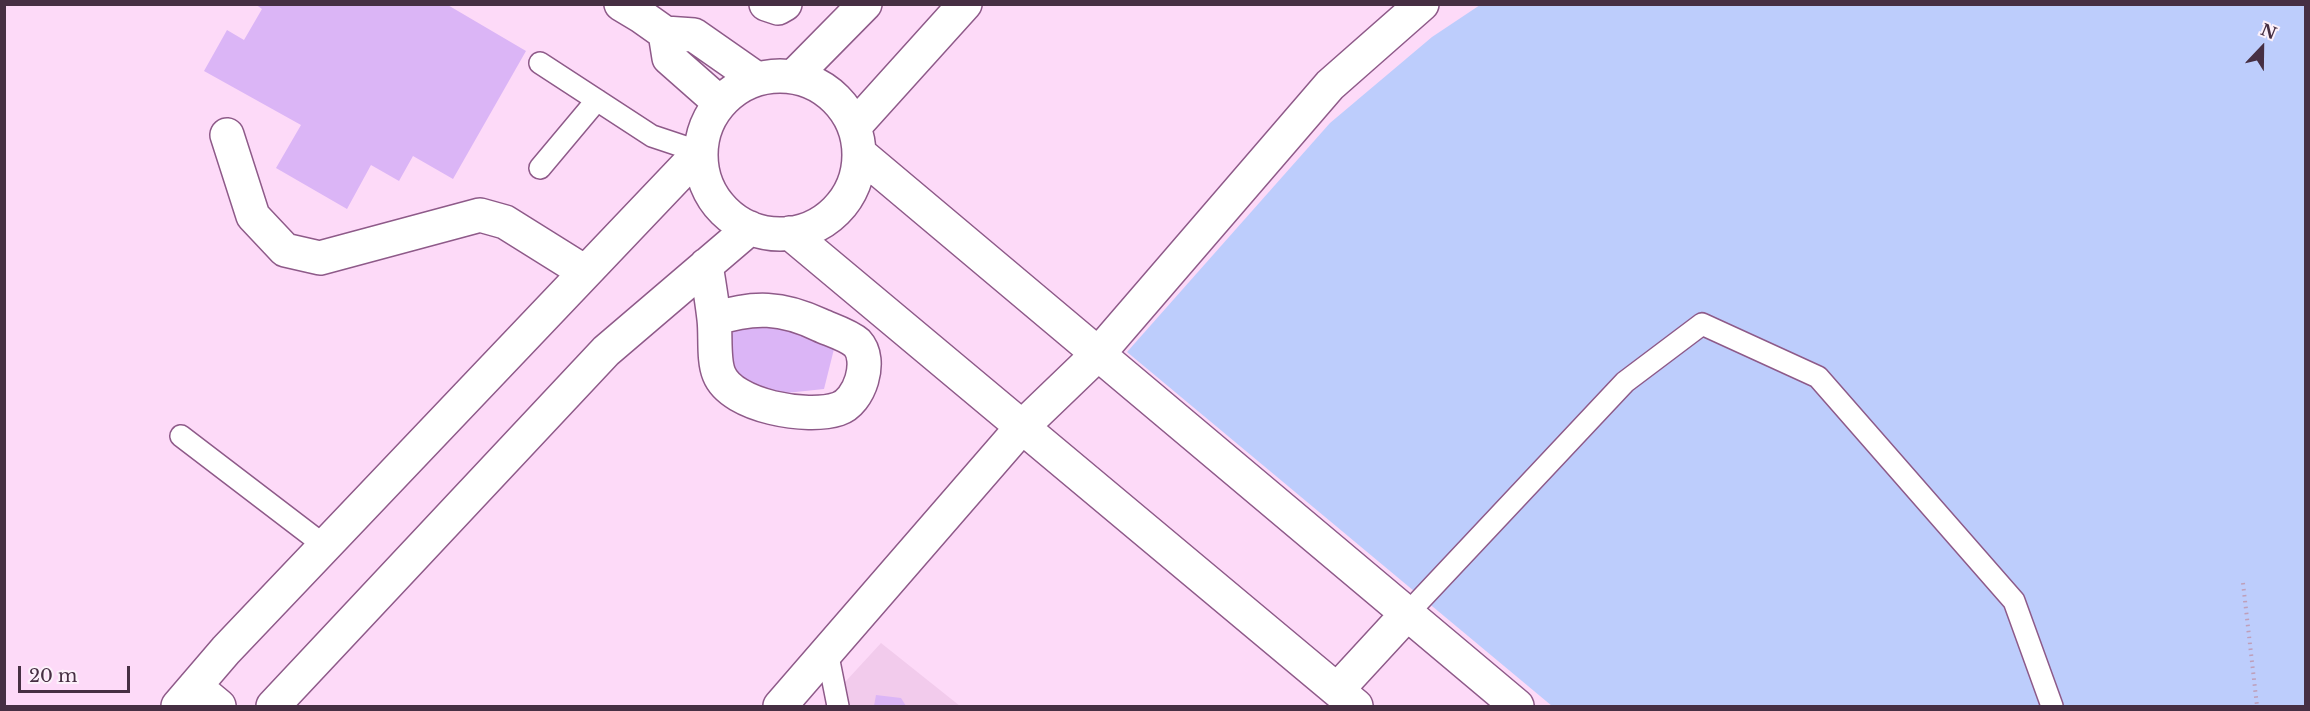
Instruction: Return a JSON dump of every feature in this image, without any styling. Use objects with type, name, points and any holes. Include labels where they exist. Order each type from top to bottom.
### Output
[{"type":"street","points":[[766,4],[778,8],[785,4]]},
{"type":"street","points":[[794,76],[864,4]]},
{"type":"street","points":[[965,4],[857,140],[856,176],[847,197],[832,215],[813,227],[790,233],[770,233],[750,228],[729,216],[713,198],[703,175],[700,152],[706,126],[720,103],[740,86],[766,77],[794,76],[819,86],[840,104],[857,140],[1099,354],[1517,706]]},
{"type":"street","points":[[780,706],[1022,427],[1099,354],[1330,84],[1422,4]]},
{"type":"street","points":[[644,14],[694,35],[757,79]]},
{"type":"street","points":[[644,14],[669,58],[720,103]]},
{"type":"street","points":[[226,135],[253,216],[285,250],[320,258],[480,215],[505,222],[585,272]]},
{"type":"street","points":[[198,700],[226,650],[700,152]]},
{"type":"street","points":[[273,706],[606,351],[750,228]]},
{"type":"street","points":[[790,233],[1347,698],[1407,614]]},
{"type":"street","points":[[706,265],[714,319],[718,372],[725,385],[762,406],[796,412],[819,413],[841,408],[852,398],[865,375],[863,352],[856,342],[811,321],[781,311],[750,310],[714,319]]},
{"type":"lane","points":[[540,63],[652,136],[700,152]]},
{"type":"lane","points":[[540,168],[597,100]]},
{"type":"lane","points":[[1407,614],[1625,382],[1702,324],[1818,377],[2014,601],[2052,706]]},
{"type":"lane","points":[[181,436],[325,546]]},
{"type":"lane","points":[[827,651],[838,706]]},
{"type":"path","points":[[2243,583],[2257,706]]},
{"type":"shaded area","points":[[1480,5],[2305,5],[2305,706],[1552,706],[1127,352],[1330,123],[1432,37]]},
{"type":"shaded area","points":[[881,643],[960,706],[823,706]]},
{"type":"building","points":[[255,4],[446,4],[526,51],[453,179],[413,156],[399,181],[371,165],[347,209],[276,168],[301,125],[204,71],[227,30],[244,40],[262,9]]},
{"type":"building","points":[[764,326],[789,328],[834,349],[824,389],[786,393],[767,391],[726,367],[733,331]]},
{"type":"building","points":[[876,695],[901,698],[906,706],[874,706]]}]
